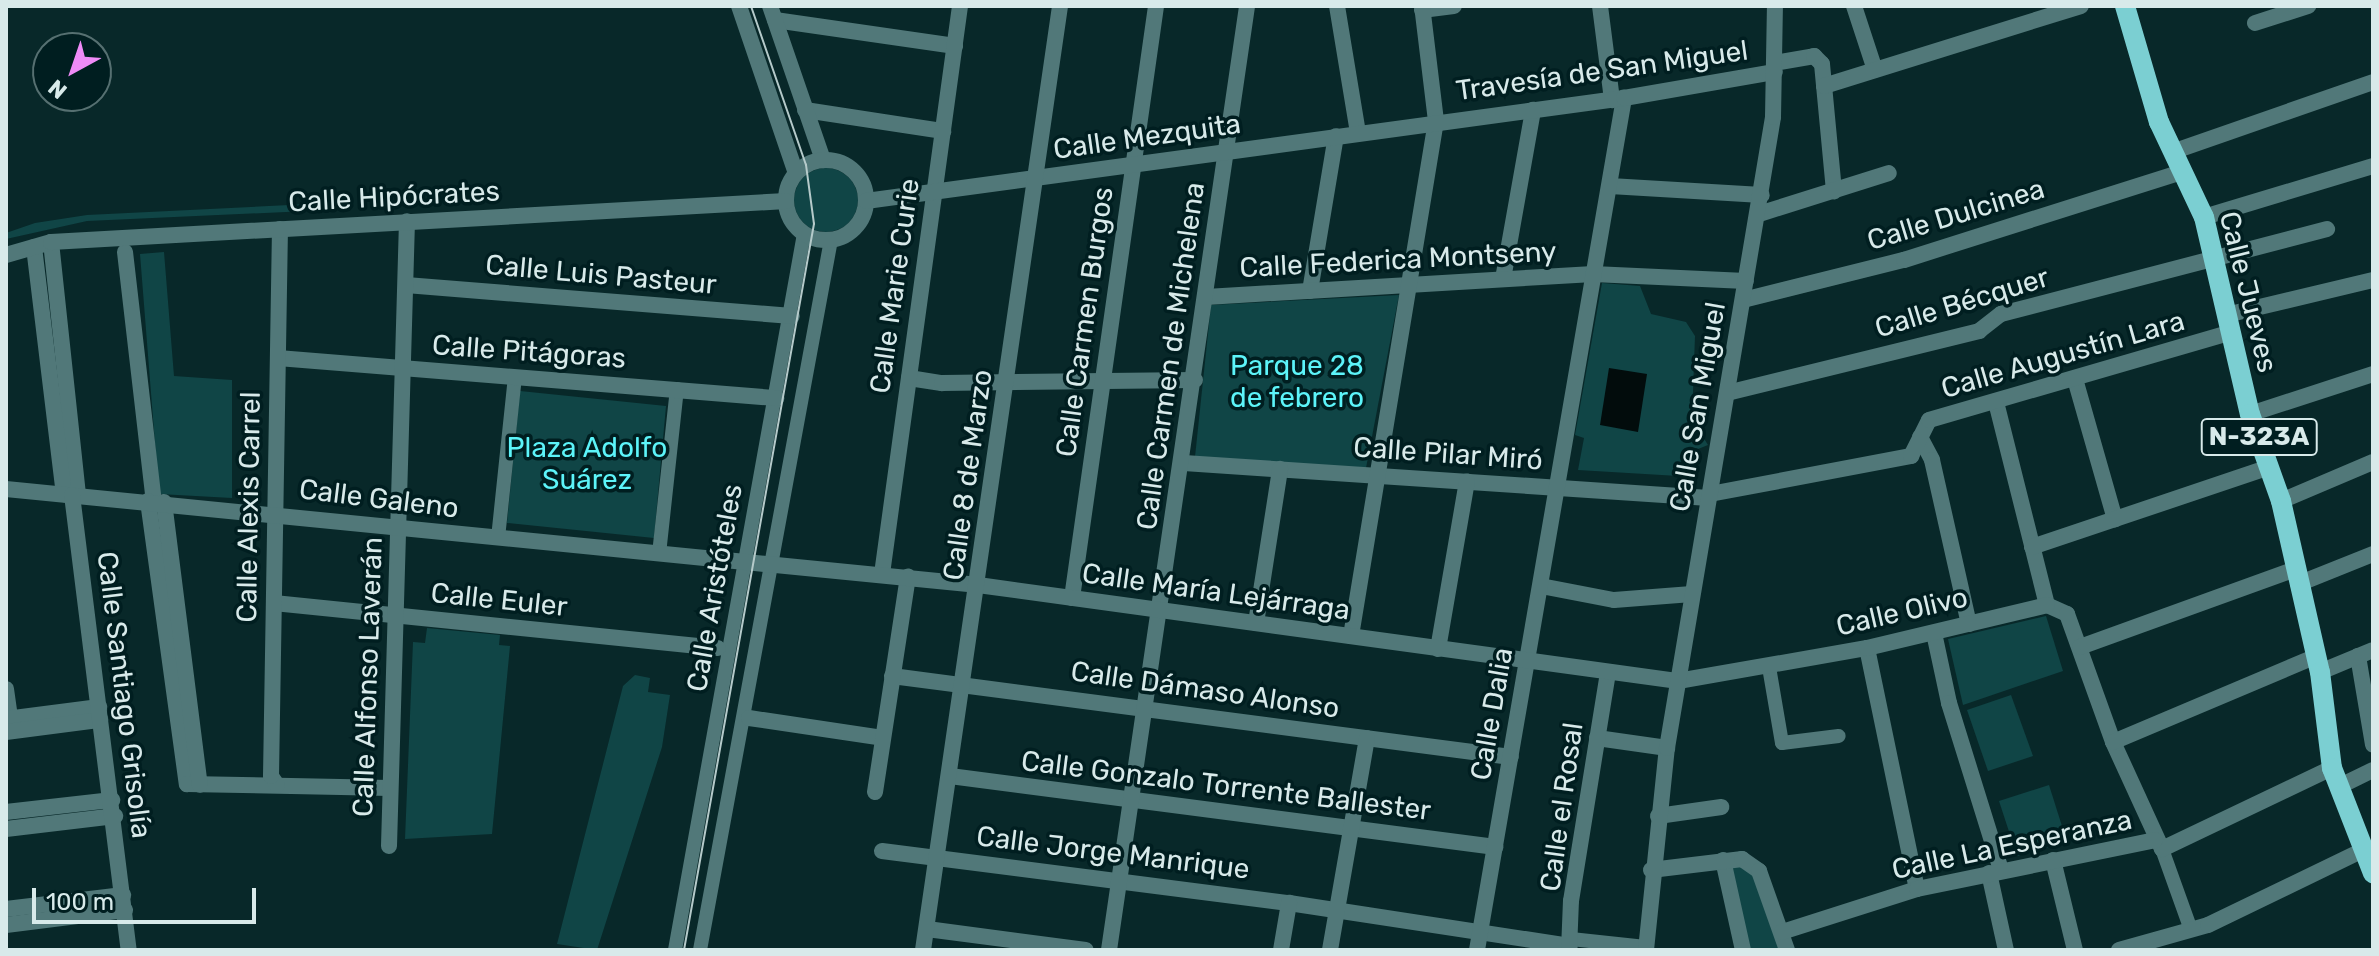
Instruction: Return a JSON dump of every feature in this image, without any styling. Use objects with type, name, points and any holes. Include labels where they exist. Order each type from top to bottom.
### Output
[{"type":"main road","name":"Calle Jueves","points":[[2125,6],[2172,152],[2204,217],[2250,414],[2281,501],[2319,664],[2335,778],[2373,873]]},
{"type":"street","points":[[739,6],[796,173],[786,201],[789,216],[804,234],[831,240],[859,224],[866,201],[859,176],[837,161],[823,160],[796,173]]},
{"type":"street","name":"Calle Marie Curie","points":[[882,574],[960,6]]},
{"type":"street","name":"Calle 8 de Marzo","points":[[923,950],[1008,383],[1060,6]]},
{"type":"street","name":"Calle Carmen Burgos","points":[[1072,598],[1156,6]]},
{"type":"street","name":"Calle Carmen de Michelena","points":[[1109,950],[1184,463],[1247,6]]},
{"type":"street","points":[[1337,6],[1358,133]]},
{"type":"street","points":[[1351,636],[1436,121],[1422,8],[1454,6]]},
{"type":"street","name":"Calle Dalia","points":[[1477,950],[1610,186],[1618,99],[1600,6]]},
{"type":"street","name":"Calle San Miguel","points":[[1646,948],[1651,870],[1667,748],[1762,195],[1775,68],[1775,6]]},
{"type":"street","points":[[1854,6],[1875,70]]},
{"type":"street","points":[[1834,191],[1824,86],[2081,6]]},
{"type":"street","points":[[2255,23],[2304,7]]},
{"type":"street","points":[[823,160],[772,13],[955,46]]},
{"type":"street","name":"Travesía de San Miguel","points":[[1436,121],[1618,99],[1775,68],[1814,56],[1822,64],[1824,86]]},
{"type":"street","points":[[2172,152],[2373,82]]},
{"type":"street","points":[[805,110],[943,131]]},
{"type":"street","points":[[1503,279],[1533,110]]},
{"type":"street","name":"Calle Mezquita","points":[[866,201],[1037,180],[1436,121]]},
{"type":"street","points":[[1310,291],[1336,136]]},
{"type":"street","points":[[2204,217],[2373,166]]},
{"type":"street","name":"Calle Dulcinea","points":[[1743,300],[1904,260],[2181,172]]},
{"type":"street","points":[[1759,214],[1889,173]]},
{"type":"street","points":[[1610,186],[1762,195]]},
{"type":"street","name":"Calle Hipócrates","points":[[6,255],[43,244],[786,201]]},
{"type":"street","name":"Calle Alfonso Laverán","points":[[389,846],[407,221]]},
{"type":"street","name":"Calle Alexis Carrel","points":[[277,785],[271,776],[280,229]]},
{"type":"street","name":"Calle Bécquer","points":[[1727,393],[1979,331],[2001,314],[2327,229]]},
{"type":"street","name":"Calle Aristóteles","points":[[675,950],[792,316],[804,234]]},
{"type":"street","name":"Calle Aristóteles","points":[[700,950],[746,718],[831,240]]},
{"type":"street","name":"Calle Santiago Grisolía","points":[[43,244],[71,495],[114,808],[129,950]]},
{"type":"street","points":[[125,252],[155,502],[194,784],[390,788]]},
{"type":"street","name":"Calle Federica Montseny","points":[[1206,297],[1593,274],[1746,281]]},
{"type":"street","name":"Calle Augustín Lara","points":[[1709,496],[1911,456],[1929,420],[2075,379],[2228,324],[2373,280]]},
{"type":"street","name":"Calle Luis Pasteur","points":[[406,285],[792,316]]},
{"type":"street","name":"Calle Pitágoras","points":[[278,358],[776,398]]},
{"type":"street","points":[[2250,414],[2373,374]]},
{"type":"street","points":[[498,538],[515,377]]},
{"type":"street","points":[[909,378],[1008,383],[1195,380]]},
{"type":"street","points":[[2075,379],[2115,519]]},
{"type":"street","points":[[659,554],[677,389]]},
{"type":"street","points":[[1996,402],[2047,605],[2067,614],[2113,742],[2191,930]]},
{"type":"street","points":[[1920,437],[1932,460],[1969,624]]},
{"type":"street","points":[[2281,501],[2373,462]]},
{"type":"street","name":"Calle Pilar Miró","points":[[1184,463],[1709,496]]},
{"type":"street","points":[[2032,547],[2270,467]]},
{"type":"street","points":[[1256,623],[1280,469]]},
{"type":"street","points":[[1438,649],[1467,481]]},
{"type":"street","name":"Calle Galeno","points":[[6,489],[275,513],[746,562]]},
{"type":"street","points":[[2080,647],[2373,554]]},
{"type":"street","name":"Calle María Lejárraga","points":[[746,562],[978,585],[1678,681]]},
{"type":"street","points":[[875,792],[908,577]]},
{"type":"street","points":[[1541,586],[1614,600],[1692,594]]},
{"type":"street","name":"Calle Euler","points":[[274,603],[718,648]]},
{"type":"street","name":"Calle Olivo","points":[[1678,681],[1867,648],[2047,605]]},
{"type":"street","points":[[1934,633],[1949,703],[1995,871],[2006,950]]},
{"type":"street","points":[[1867,648],[1917,889]]},
{"type":"street","points":[[2113,742],[2319,664],[2366,653],[2373,745]]},
{"type":"street","points":[[1769,667],[1782,743],[1839,736]]},
{"type":"street","name":"Calle el Rosal","points":[[1570,945],[1571,901],[1608,672]]},
{"type":"street","name":"Calle Dámaso Alonso","points":[[892,676],[1511,757]]},
{"type":"street","points":[[6,689],[7,723],[100,713]]},
{"type":"street","points":[[746,718],[883,738]]},
{"type":"street","points":[[1330,950],[1367,738]]},
{"type":"street","points":[[1597,738],[1667,748]]},
{"type":"street","name":"Calle La Esperanza","points":[[1782,932],[1917,889],[2053,860],[2158,845],[2335,778],[2373,770]]},
{"type":"street","name":"Calle Gonzalo Torrente Ballester","points":[[950,776],[1495,847]]},
{"type":"street","points":[[1658,816],[1721,807]]},
{"type":"street","points":[[6,812],[114,808]]},
{"type":"street","points":[[6,829],[114,808]]},
{"type":"street","points":[[2119,950],[2191,930],[2363,850]]},
{"type":"street","name":"Calle Jorge Manrique","points":[[882,851],[1289,903],[1570,945]]},
{"type":"street","points":[[1651,870],[1742,859],[1759,871],[1787,950]]},
{"type":"street","points":[[1723,860],[1743,950]]},
{"type":"street","points":[[2053,860],[2075,950]]},
{"type":"street","points":[[6,909],[124,903]]},
{"type":"street","points":[[6,925],[124,903]]},
{"type":"street","points":[[1281,950],[1289,903]]},
{"type":"street","points":[[927,929],[1086,950]]},
{"type":"street","points":[[1570,945],[1646,948]]},
{"type":"green space","points":[[820,168],[832,168],[849,177],[856,188],[856,212],[849,223],[832,232],[820,232],[808,227],[799,218],[794,206],[794,194],[799,182],[808,173]]},
{"type":"green space","points":[[350,202],[350,209],[87,221],[6,239],[6,233],[35,223],[87,215]]},
{"type":"green space","points":[[164,252],[174,376],[232,380],[232,498],[159,494],[140,254]]},
{"type":"green space","points":[[1602,283],[1640,286],[1651,314],[1686,322],[1695,336],[1692,419],[1708,445],[1698,449],[1695,477],[1578,470],[1584,438],[1575,435]]},
{"type":"green space","name":"Parque 28 de febrero","points":[[1399,295],[1366,468],[1195,457],[1211,305]]},
{"type":"green space","name":"Plaza Adolfo Suárez","points":[[520,391],[666,406],[654,538],[507,523]]},
{"type":"green space","points":[[2046,616],[2063,671],[1963,705],[1948,639]]},
{"type":"green space","points":[[427,628],[500,635],[499,645],[510,646],[492,834],[405,839],[413,642],[425,643]]},
{"type":"green space","points":[[635,675],[650,678],[648,692],[670,695],[662,747],[597,950],[557,944],[623,686]]},
{"type":"green space","points":[[2011,695],[2033,756],[1988,771],[1967,710]]},
{"type":"green space","points":[[2049,785],[2067,842],[2017,856],[1999,801]]},
{"type":"green space","points":[[1743,864],[1756,873],[1781,950],[1747,950],[1727,868]]},
{"type":"shaded area","points":[[1609,368],[1647,374],[1638,432],[1600,425]]},
{"type":"tram line","points":[[684,950],[814,224],[806,165],[751,6]]}]
